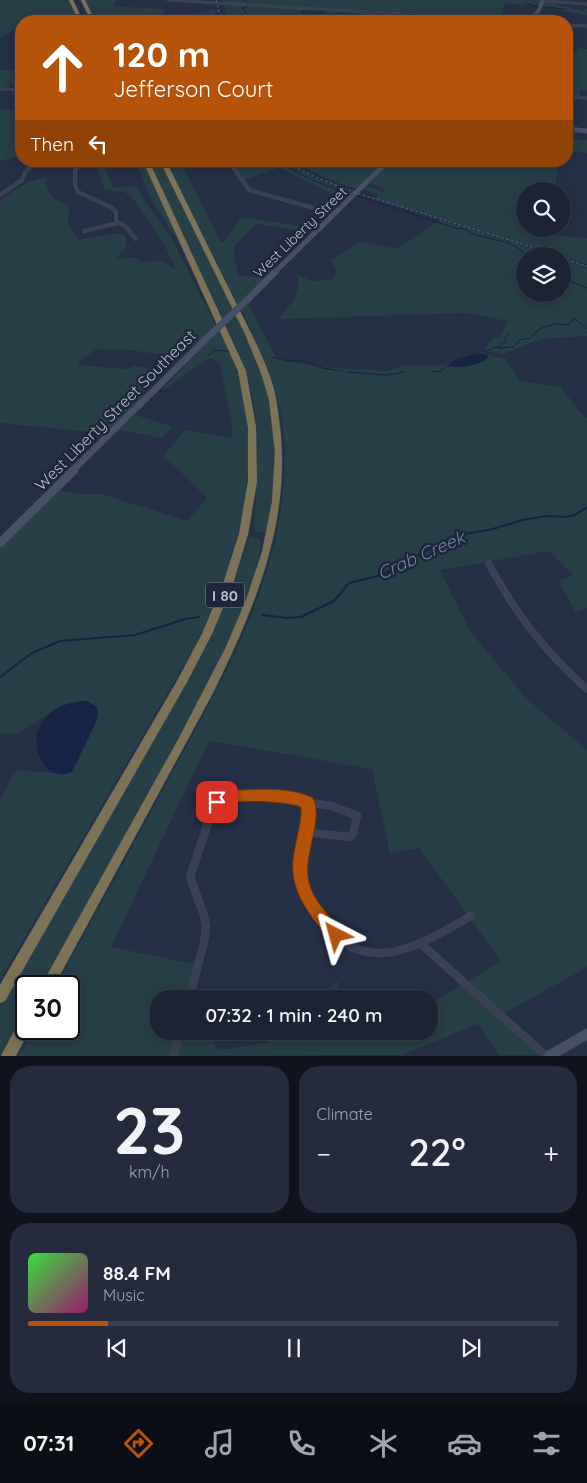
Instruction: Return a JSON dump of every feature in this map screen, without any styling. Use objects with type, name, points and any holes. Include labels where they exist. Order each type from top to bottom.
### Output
[{"type":"highway","points":[[71,0],[77,15]]},
{"type":"highway","points":[[83,0],[90,15]]},
{"type":"highway","name":"I 80","points":[[0,997],[197,655],[228,589],[249,514],[254,479],[255,444],[250,400],[242,371],[149,167]]},
{"type":"highway","name":"I 80","points":[[52,975],[228,656],[255,591],[274,517],[278,481],[278,444],[275,414],[269,385],[256,349],[166,167]]},
{"type":"highway","points":[[8,1056],[17,1040]]},
{"type":"main road","points":[[535,15],[543,0]]},
{"type":"main road","points":[[573,130],[587,131]]},
{"type":"main road","name":"West Liberty Street","points":[[249,298],[382,167]]},
{"type":"main road","name":"West Liberty Street Southeast","points":[[0,543],[249,298]]},
{"type":"main road","points":[[547,1056],[587,1034]]},
{"type":"street","points":[[168,0],[414,15]]},
{"type":"street","points":[[543,0],[587,4]]},
{"type":"street","points":[[573,25],[587,26]]},
{"type":"street","points":[[0,89],[15,90]]},
{"type":"street","points":[[576,97],[587,98]]},
{"type":"street","points":[[0,195],[22,180],[25,172],[30,167]]},
{"type":"street","points":[[78,167],[75,169],[76,189],[80,194],[96,199],[112,208],[116,212],[118,223]]},
{"type":"street","points":[[233,167],[248,189],[335,214]]},
{"type":"street","points":[[84,231],[118,223],[126,227],[136,239]]},
{"type":"street","points":[[489,564],[510,603],[527,627],[546,650],[587,689]]},
{"type":"street","points":[[191,990],[204,943],[206,926],[204,915],[190,877],[211,810],[217,802],[232,796],[284,797],[320,803],[357,816],[353,834],[350,837],[305,832]]},
{"type":"street","points":[[302,800],[310,808],[300,862],[303,890],[310,903],[336,935],[349,946],[372,953],[385,953],[420,943],[471,916]]},
{"type":"street","points":[[420,943],[547,1056]]},
{"type":"street","points":[[173,1056],[177,1040]]},
{"type":"shaded area","points":[[0,0],[69,0],[75,15],[15,15],[15,30],[0,38]]},
{"type":"shaded area","points":[[85,0],[117,0],[113,6],[164,9],[164,15],[93,15]]},
{"type":"shaded area","points":[[223,0],[543,0],[584,11],[584,8],[587,9],[587,15],[536,6],[505,3],[502,15],[373,13],[372,15],[352,15],[355,12],[338,10],[334,15],[322,15],[326,10],[305,8],[299,15],[226,15]]},
{"type":"shaded area","points":[[214,9],[216,15],[188,15]]},
{"type":"shaded area","points":[[578,48],[587,49],[587,91],[580,90],[580,98],[573,100],[573,52],[577,52]]},
{"type":"shaded area","points":[[0,70],[15,71],[15,83],[5,89],[0,89]]},
{"type":"shaded area","points":[[15,107],[15,157],[0,161],[0,109],[13,110]]},
{"type":"shaded area","points":[[573,139],[587,140],[587,153],[573,152]]},
{"type":"shaded area","points":[[102,167],[114,167],[105,168],[113,188],[130,186],[138,188],[142,197],[173,240],[216,326],[199,343],[177,348],[170,356],[130,350],[97,349],[78,362],[79,365],[125,369],[135,366],[150,369],[158,374],[143,392],[143,395],[148,397],[111,434],[0,423],[0,201],[28,183],[47,177],[46,184],[52,197],[69,206],[68,223],[78,240],[119,233],[126,236],[126,248],[117,257],[120,259],[135,258],[142,263],[160,260],[176,269],[164,244],[131,196],[124,192],[105,190],[98,169]]},
{"type":"shaded area","points":[[138,167],[146,167],[177,236],[175,236],[153,203]]},
{"type":"shaded area","points":[[151,167],[163,167],[234,309],[223,319]]},
{"type":"shaded area","points":[[169,167],[183,167],[220,241],[224,242],[242,217],[319,229],[316,233],[256,224],[234,247],[234,256],[239,276],[266,277],[238,305]]},
{"type":"shaded area","points":[[233,167],[294,167],[314,178],[355,194],[352,197],[333,194],[279,168],[241,181]]},
{"type":"shaded area","points":[[305,167],[378,167],[358,188],[317,174]]},
{"type":"shaded area","points":[[385,167],[558,167],[556,182],[516,182],[516,237],[587,238],[587,264],[571,259],[571,247],[532,247],[375,199],[378,195],[363,189],[367,185],[382,192],[386,189],[369,183]]},
{"type":"shaded area","points":[[441,220],[528,247],[516,247],[516,302],[571,302],[571,261],[587,266],[587,336],[541,339],[503,354],[484,350],[493,338],[500,337],[508,321],[466,313],[279,319],[296,295],[298,289],[297,275],[312,281],[333,279],[337,270],[330,261],[361,241],[397,249]]},
{"type":"shaded area","points":[[248,303],[277,359],[322,367],[388,371],[403,365],[442,365],[481,352],[506,359],[520,381],[561,387],[578,410],[587,418],[587,608],[575,612],[559,581],[573,575],[549,551],[440,570],[470,631],[526,698],[587,750],[587,967],[502,1015],[546,1055],[499,1055],[478,1024],[402,1055],[18,1056],[27,1040],[80,1040],[80,975],[62,975],[212,699],[251,616],[266,574],[277,530],[283,485],[284,438],[279,404],[263,355],[241,309]],"holes":[[[209,741],[372,769],[390,854],[419,848],[501,961],[438,1000],[438,1040],[269,1040],[266,1043],[219,1050],[212,1040],[150,1040],[150,990],[191,990],[198,965],[111,947]]]},
{"type":"shaded area","points":[[236,315],[259,369],[272,420],[275,445],[275,472],[267,531],[264,533],[256,531],[254,525],[257,432],[252,395],[246,370],[226,324]]},
{"type":"shaded area","points":[[219,331],[232,358],[238,377],[245,407],[248,438],[245,500],[231,560],[195,646],[0,980],[0,801],[12,776],[18,770],[54,773],[71,772],[97,720],[81,701],[62,705],[19,733],[0,734],[0,546],[56,490],[81,494],[102,494],[187,521],[207,498],[174,465],[162,457],[185,430],[232,438],[231,417],[219,362],[209,358],[167,388],[162,389]]},
{"type":"shaded area","points":[[135,415],[172,426],[162,438],[119,430]]},
{"type":"shaded area","points":[[251,536],[259,538],[262,544],[252,585],[242,613],[207,686],[47,975],[18,975],[207,646],[234,585],[248,540]]},
{"type":"shaded area","points":[[15,980],[15,1032],[0,1056],[0,1006]]},
{"type":"shaded area","points":[[337,981],[340,990],[326,990]]},
{"type":"water","points":[[480,353],[488,355],[488,358],[468,366],[456,367],[447,365],[456,359]]},
{"type":"water","points":[[87,701],[97,707],[97,720],[72,772],[60,774],[49,770],[41,760],[37,747],[37,733],[44,720],[58,708]]},
{"type":"waterway","points":[[244,0],[250,4]]},
{"type":"waterway","points":[[526,3],[537,6]]},
{"type":"waterway","points":[[244,15],[246,13],[243,8],[248,6]]},
{"type":"waterway","points":[[544,7],[563,9]]},
{"type":"waterway","points":[[288,167],[314,181],[349,194]]},
{"type":"waterway","points":[[358,196],[455,228],[466,229],[472,234],[502,241],[516,247]]},
{"type":"waterway","points":[[571,282],[587,288]]},
{"type":"waterway","points":[[498,348],[513,347],[520,340],[530,338],[539,329],[554,324],[569,325],[574,318],[587,329]]},
{"type":"waterway","points":[[488,350],[500,346],[510,334]]},
{"type":"waterway","points":[[208,356],[213,350],[229,351]]},
{"type":"waterway","points":[[272,357],[287,361],[305,361],[322,368],[342,371]]},
{"type":"waterway","points":[[431,371],[440,372],[447,365]]},
{"type":"waterway","points":[[347,372],[387,375],[405,372]]},
{"type":"waterway","name":"Crab Creek","points":[[262,615],[288,618],[301,617],[334,601],[349,583],[382,575],[454,536],[493,529],[522,520],[547,516],[566,517],[575,515],[587,507]]},
{"type":"waterway","name":"Crab Creek","points":[[0,677],[32,653],[60,641],[135,635],[185,619],[199,617]]},
{"type":"railway","points":[[216,0],[220,15]]},
{"type":"railway","points":[[296,167],[315,177],[356,193],[532,247]]},
{"type":"railway","points":[[571,261],[587,266]]},
{"type":"route","points":[[217,802],[227,796],[232,796],[284,797],[302,800],[307,803],[310,808],[300,859],[301,882],[310,903],[336,935]]}]
